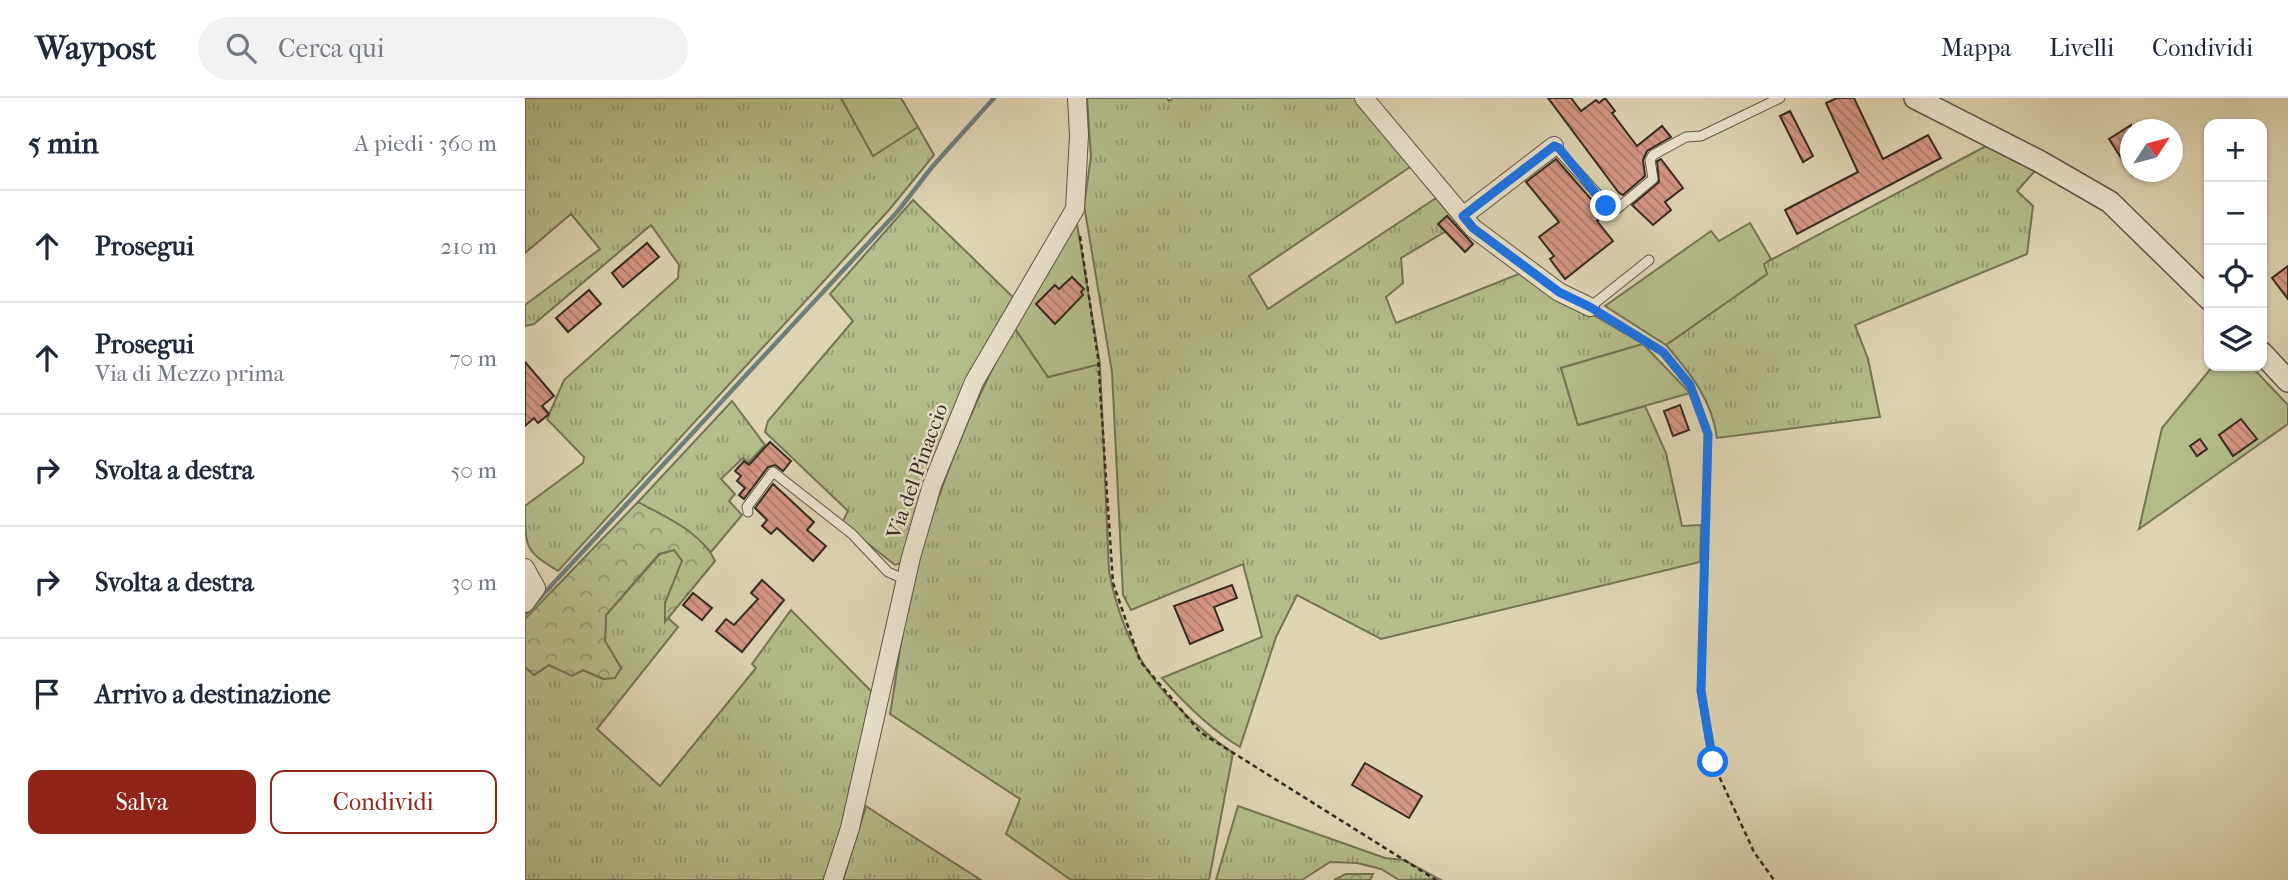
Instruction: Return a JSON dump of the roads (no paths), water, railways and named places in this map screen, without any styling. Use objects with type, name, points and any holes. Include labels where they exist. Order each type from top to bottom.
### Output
[{"type":"street","name":"Via del Pinaccio","points":[[833,880],[850,828],[906,580],[932,485],[974,382],[1075,209],[1079,135],[1077,98]]},
{"type":"street","points":[[1364,98],[1473,228],[1559,292],[1590,307]]},
{"type":"street","points":[[1915,98],[2039,161],[2110,202],[2204,294]]},
{"type":"street","points":[[1463,216],[1554,146]]},
{"type":"street","points":[[2267,358],[2288,381]]},
{"type":"street","points":[[525,568],[536,589],[525,603]]},
{"type":"lane","points":[[1554,146],[1559,148],[1611,209],[1618,208],[1653,179],[1650,160],[1653,155],[1686,137],[1701,136],[1780,98]]},
{"type":"lane","points":[[1590,307],[1649,260]]},
{"type":"lane","points":[[748,512],[747,507],[773,472],[852,534],[888,572],[906,580]]},
{"type":"waterway","points":[[525,614],[898,211],[932,167],[994,98]]}]
